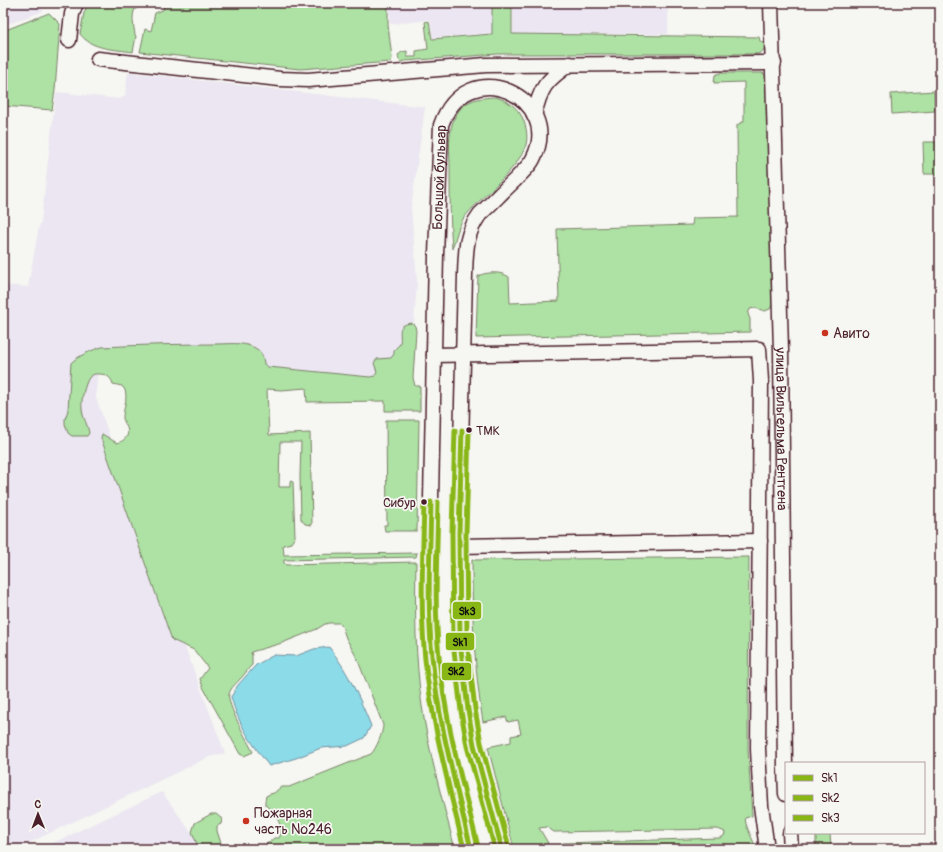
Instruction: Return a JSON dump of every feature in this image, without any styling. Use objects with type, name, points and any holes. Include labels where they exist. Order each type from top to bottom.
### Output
[{"type":"street","points":[[69,40],[72,14],[76,3]]},
{"type":"street","name":"улица Вильгельма Рентгена","points":[[771,3],[774,63],[781,350],[785,769]]},
{"type":"street","points":[[98,59],[280,79],[308,80],[486,65],[774,63]]},
{"type":"street","points":[[534,116],[543,88],[553,76],[570,64]]},
{"type":"street","points":[[462,96],[481,74],[486,65]]},
{"type":"street","name":"Большой бульвар","points":[[471,849],[444,737],[436,686],[430,630],[430,547],[436,255],[441,125],[447,110],[462,96],[477,88],[489,87],[504,89],[522,98],[531,109],[538,134],[536,152],[528,166],[480,214],[472,226],[467,240],[460,546],[460,640],[468,710],[474,745],[502,849]]},
{"type":"street","name":"улица Вильгельма Рентгена","points":[[464,355],[759,349],[761,381],[758,749],[761,806],[767,849]]},
{"type":"street","points":[[434,355],[464,355]]},
{"type":"street","points":[[460,546],[760,541]]},
{"type":"street","points":[[790,834],[792,849]]},
{"type":"shaded area","points":[[3,3],[39,3],[43,11],[3,26]]},
{"type":"shaded area","points":[[389,3],[492,3],[492,33],[433,38],[430,20],[390,24]]},
{"type":"shaded area","points":[[513,3],[668,3],[668,34],[513,34]]},
{"type":"shaded area","points":[[128,72],[425,107],[411,208],[417,282],[409,385],[98,350],[96,398],[172,613],[225,753],[209,757],[16,849],[3,849],[3,285],[28,287],[41,222],[56,92],[119,99],[125,96]]},
{"type":"shaded area","points":[[162,792],[198,842],[201,849],[40,849]]},
{"type":"green space","points":[[88,3],[140,3],[139,7],[135,9],[133,15],[136,36],[133,52],[97,46],[85,39],[80,34],[84,13]]},
{"type":"green space","points":[[165,3],[388,3],[388,25],[392,58],[391,62],[300,69],[140,52],[145,29],[151,31],[155,13],[163,10]]},
{"type":"green space","points":[[492,3],[512,3],[512,34],[759,37],[760,41],[765,44],[765,46],[764,49],[758,54],[498,54],[401,62],[399,60],[398,55],[402,52],[407,51],[407,57],[416,57],[416,51],[428,49],[425,22],[429,21],[432,39],[492,34]]},
{"type":"green space","points":[[49,13],[60,24],[52,110],[3,106],[3,31]]},
{"type":"green space","points":[[720,73],[763,73],[766,76],[768,84],[772,305],[770,309],[765,311],[755,308],[750,309],[748,314],[750,319],[750,332],[476,338],[478,276],[494,273],[509,277],[510,303],[559,301],[557,229],[692,225],[693,218],[738,217],[737,125],[744,121],[744,82],[714,83],[715,75]]},
{"type":"green space","points":[[934,91],[935,111],[892,114],[891,94]]},
{"type":"green space","points":[[496,97],[512,105],[520,113],[526,129],[526,146],[512,168],[463,219],[452,249],[449,149],[452,123],[459,111],[467,103],[477,99]]},
{"type":"green space","points":[[923,142],[940,142],[940,174],[924,174]]},
{"type":"green space","points":[[412,323],[415,326],[416,331],[413,378],[415,386],[420,386],[420,411],[385,411],[385,401],[307,402],[306,388],[282,390],[267,389],[269,435],[310,433],[312,525],[305,524],[301,519],[301,442],[280,442],[279,487],[290,487],[290,481],[293,482],[295,537],[291,543],[283,545],[284,555],[417,553],[416,557],[284,560],[284,563],[286,565],[416,562],[416,634],[422,706],[432,760],[455,849],[261,849],[274,838],[279,838],[281,834],[278,820],[272,811],[265,805],[266,796],[274,793],[281,787],[289,787],[371,754],[377,745],[383,725],[357,658],[346,638],[342,626],[339,623],[325,624],[317,629],[282,643],[251,652],[252,665],[232,687],[229,694],[229,699],[234,714],[253,752],[244,756],[240,754],[200,679],[208,668],[194,650],[172,640],[101,438],[102,434],[117,443],[123,441],[127,436],[128,433],[123,418],[126,397],[125,390],[122,386],[113,384],[111,379],[106,375],[94,374],[90,376],[85,388],[82,405],[83,414],[89,433],[87,436],[72,436],[68,433],[65,424],[68,410],[71,363],[77,358],[102,347],[245,344],[260,352],[264,364],[268,367],[370,377],[375,376],[377,372],[374,363],[377,359],[391,358],[394,354],[394,350],[400,344],[401,327]]},
{"type":"green space","points":[[386,420],[419,420],[417,531],[385,531],[384,525],[387,525]]},
{"type":"green space","points":[[749,557],[748,749],[752,816],[745,818],[756,849],[556,849],[556,847],[563,843],[720,838],[724,836],[725,832],[718,829],[554,832],[547,827],[539,828],[548,843],[543,849],[514,849],[488,747],[511,742],[511,736],[521,734],[518,720],[508,722],[506,717],[483,722],[477,682],[474,641],[472,560]]},
{"type":"green space","points":[[211,814],[216,814],[222,819],[221,824],[217,826],[217,831],[223,849],[199,849],[192,832],[195,823]]},
{"type":"green space","points":[[816,834],[830,834],[831,849],[816,849]]},
{"type":"water","points":[[329,647],[348,675],[371,726],[364,738],[347,746],[321,748],[296,758],[269,766],[246,733],[238,717],[231,697],[238,685],[256,665],[274,655],[296,656],[314,649]]},
{"type":"transit line","name":"Sk2","points":[[455,430],[452,533],[453,642],[461,711],[467,746],[495,849]]},
{"type":"transit line","name":"Sk1","points":[[462,430],[459,533],[460,641],[468,710],[474,745],[502,849]]},
{"type":"transit line","name":"Sk3","points":[[469,430],[466,533],[467,641],[475,709],[481,743],[509,847]]},
{"type":"transit line","name":"Sk2","points":[[424,502],[422,600],[425,659],[436,731],[464,849]]},
{"type":"transit line","name":"Sk1","points":[[431,502],[429,579],[430,637],[432,656],[443,729],[471,849]]},
{"type":"transit line","name":"Sk3","points":[[438,502],[436,580],[437,638],[439,657],[450,729],[478,847]]},
{"type":"place","name":"Авито","points":[[825,333]]},
{"type":"place","name":"ТМК","points":[[469,430]]},
{"type":"place","name":"Сибур","points":[[424,502]]},
{"type":"place","name":"Пожарная часть №246","points":[[246,821]]}]
